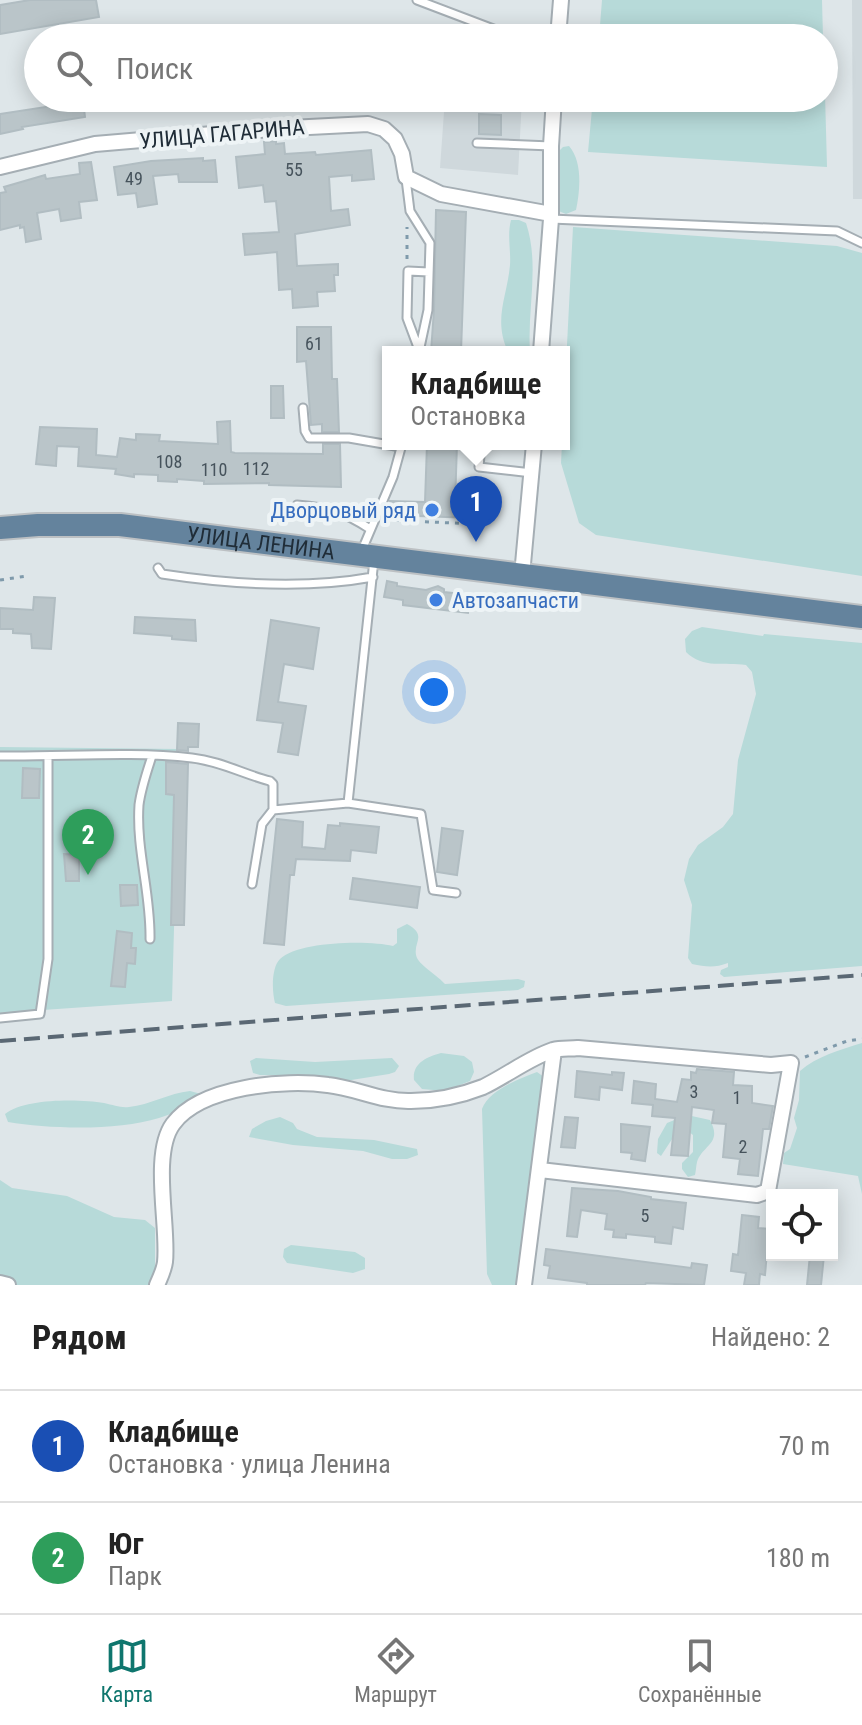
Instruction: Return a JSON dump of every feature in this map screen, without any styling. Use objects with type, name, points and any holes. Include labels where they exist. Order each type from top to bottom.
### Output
[{"type":"main road","name":"УЛИЦА ЛЕНИНА","points":[[0,528],[120,525],[369,564],[522,575],[862,617]]},
{"type":"street","points":[[558,24],[561,0]]},
{"type":"street","points":[[541,346],[551,216],[553,112]]},
{"type":"street","name":"УЛИЦА ГАГАРИНА","points":[[0,167],[95,144],[368,124],[384,129],[395,139],[402,154],[406,177]]},
{"type":"street","points":[[406,177],[441,194],[551,216]]},
{"type":"street","points":[[522,575],[534,450]]},
{"type":"street","points":[[157,1285],[165,1263],[161,1199],[165,1138],[174,1122],[196,1106],[223,1093],[244,1087],[329,1085],[373,1097],[408,1101],[446,1099],[481,1087],[554,1050],[578,1048],[771,1065],[791,1063],[768,1191],[757,1195],[540,1170]]},
{"type":"street","points":[[524,1285],[554,1050]]},
{"type":"street","points":[[0,1283],[8,1285]]},
{"type":"lane","points":[[417,0],[480,24]]},
{"type":"lane","points":[[477,143],[551,146]]},
{"type":"lane","points":[[406,177],[410,211],[430,243],[428,310],[420,346]]},
{"type":"lane","points":[[551,216],[837,231],[862,243]]},
{"type":"lane","points":[[417,346],[407,318],[408,271],[429,272]]},
{"type":"lane","points":[[303,408],[305,431],[309,438],[349,438],[382,442]]},
{"type":"lane","points":[[348,803],[370,529],[393,477],[400,450]]},
{"type":"lane","points":[[480,450],[479,467],[532,473]]},
{"type":"lane","points":[[297,505],[332,508],[370,529]]},
{"type":"lane","points":[[158,568],[162,574],[210,581],[334,584],[369,564]]},
{"type":"lane","points":[[0,756],[152,756],[220,763],[270,781],[273,784],[273,810],[262,824],[252,884]]},
{"type":"lane","points":[[0,1018],[40,1014],[48,959],[48,756]]},
{"type":"lane","points":[[150,939],[151,909],[144,872],[139,803],[152,756]]},
{"type":"lane","points":[[273,810],[348,803],[421,814],[433,890],[456,893]]},
{"type":"path","points":[[374,519],[476,524]]},
{"type":"path","points":[[0,580],[27,576]]},
{"type":"path","points":[[791,1063],[847,1041],[862,1039]]},
{"type":"shaded area","points":[[602,0],[822,0],[823,24],[600,24]]},
{"type":"shaded area","points":[[852,0],[862,0],[862,199],[853,199]]},
{"type":"shaded area","points":[[444,112],[521,112],[518,175],[440,168]]},
{"type":"shaded area","points":[[592,112],[826,112],[827,167],[588,152]]},
{"type":"shaded area","points":[[569,146],[577,160],[579,186],[576,210],[566,214],[556,210],[558,152]]},
{"type":"shaded area","points":[[511,220],[519,220],[526,223],[530,239],[533,271],[530,346],[506,346],[504,340],[501,319],[510,265]]},
{"type":"shaded area","points":[[573,227],[837,246],[862,253],[862,576],[596,535],[579,523],[561,463],[562,450],[570,450],[570,346],[567,346]]},
{"type":"shaded area","points":[[702,627],[763,636],[862,643],[862,966],[724,977],[720,974],[721,970],[728,967],[728,963],[702,966],[692,964],[688,958],[692,905],[684,880],[689,859],[698,845],[723,827],[733,814],[738,760],[756,694],[752,672],[746,665],[707,663],[686,652],[685,639],[692,631]]},
{"type":"shaded area","points":[[0,747],[179,749],[172,1001],[0,1013]]},
{"type":"shaded area","points":[[407,924],[417,932],[417,958],[445,984],[518,979],[525,981],[524,987],[518,990],[286,1006],[275,1003],[275,968],[280,959],[289,953],[318,945],[368,943],[393,946],[397,943],[397,929]]},
{"type":"shaded area","points":[[862,1043],[862,1194],[858,1176],[783,1164],[784,1153],[790,1149],[797,1128],[794,1118],[799,1100],[800,1071],[821,1057]]},
{"type":"shaded area","points":[[441,1053],[464,1056],[472,1062],[474,1072],[470,1081],[445,1091],[422,1089],[414,1080],[415,1069],[426,1059]]},
{"type":"shaded area","points":[[256,1058],[315,1062],[392,1058],[399,1066],[389,1074],[345,1081],[326,1076],[260,1075],[253,1073],[250,1061]]},
{"type":"shaded area","points":[[537,1072],[544,1077],[519,1285],[492,1285],[487,1274],[482,1109],[498,1091]]},
{"type":"shaded area","points":[[190,1091],[201,1094],[199,1099],[164,1116],[124,1125],[84,1128],[44,1126],[8,1122],[5,1114],[26,1105],[53,1101],[129,1107]]},
{"type":"shaded area","points":[[687,1115],[710,1120],[714,1134],[697,1162],[695,1175],[688,1177],[682,1163],[693,1152],[693,1135],[688,1131],[676,1133],[661,1156],[657,1153],[658,1139],[667,1123]]},
{"type":"shaded area","points":[[280,1117],[293,1123],[297,1129],[317,1137],[374,1140],[417,1149],[418,1155],[392,1159],[363,1151],[293,1145],[249,1137],[252,1129]]},
{"type":"shaded area","points":[[0,1180],[12,1188],[67,1196],[114,1217],[145,1220],[155,1228],[155,1273],[149,1285],[0,1285]]},
{"type":"shaded area","points":[[291,1245],[355,1252],[365,1258],[365,1269],[353,1273],[287,1263],[283,1257],[284,1249]]},
{"type":"building","points":[[30,0],[96,0],[99,17],[58,24],[24,24],[24,30],[0,34],[0,5]]},
{"type":"building","points":[[24,110],[84,112],[85,117],[22,127],[0,134],[0,114]]},
{"type":"building","points":[[479,114],[501,115],[501,135],[479,134]]},
{"type":"building","points":[[276,141],[276,144],[284,143],[285,154],[315,152],[316,155],[371,150],[374,179],[352,181],[352,175],[329,177],[331,211],[348,209],[350,225],[295,234],[297,266],[338,264],[338,275],[334,275],[335,291],[317,292],[318,306],[293,308],[292,289],[279,290],[277,252],[245,255],[243,234],[279,232],[276,201],[265,202],[263,185],[239,188],[236,157],[265,154],[264,142]]},
{"type":"building","points":[[203,158],[203,161],[215,160],[217,182],[179,182],[178,174],[153,176],[157,204],[138,207],[136,193],[118,195],[114,167]]},
{"type":"building","points":[[91,162],[97,200],[79,202],[81,218],[61,221],[59,209],[37,213],[41,239],[26,242],[24,227],[20,228],[20,225],[0,230],[0,193],[6,192],[4,187],[45,175],[46,179],[80,174],[79,163]]},
{"type":"building","points":[[436,210],[466,212],[461,346],[431,346]]},
{"type":"building","points":[[297,327],[331,327],[332,379],[337,379],[339,432],[322,432],[322,424],[311,425],[306,361],[297,362]]},
{"type":"building","points":[[271,386],[283,386],[284,418],[271,418]]},
{"type":"building","points":[[230,421],[231,452],[235,453],[323,454],[323,444],[340,444],[341,487],[269,483],[204,484],[204,481],[177,479],[177,482],[158,481],[158,475],[134,474],[134,477],[115,474],[116,469],[78,466],[79,447],[57,446],[56,466],[36,464],[40,427],[97,429],[96,455],[117,457],[120,438],[136,440],[136,434],[160,435],[159,441],[218,444],[217,422]]},
{"type":"building","points":[[427,450],[457,450],[455,504],[473,504],[473,518],[390,515],[390,501],[425,502]]},
{"type":"building","name":"Автозапчасти","points":[[387,581],[397,583],[397,586],[426,590],[438,586],[444,592],[470,595],[468,613],[403,605],[403,600],[384,597]]},
{"type":"building","points":[[34,597],[55,598],[51,649],[32,648],[31,634],[0,629],[0,608],[33,610]]},
{"type":"building","points":[[135,617],[195,620],[196,641],[134,633]]},
{"type":"building","points":[[271,620],[319,628],[313,669],[284,664],[278,702],[306,706],[298,755],[278,752],[283,723],[257,720]]},
{"type":"building","points":[[178,723],[199,724],[198,747],[188,747],[188,751],[177,750]]},
{"type":"building","points":[[166,762],[188,764],[184,925],[171,925],[174,795],[166,794]]},
{"type":"building","points":[[23,768],[40,769],[39,798],[22,798]]},
{"type":"building","points":[[277,819],[303,822],[302,847],[325,849],[328,825],[340,826],[340,823],[379,827],[376,853],[351,850],[350,861],[296,859],[294,875],[290,875],[284,945],[264,943]]},
{"type":"building","points":[[442,828],[463,831],[457,875],[437,872]]},
{"type":"building","points":[[64,854],[79,855],[79,881],[66,881]]},
{"type":"building","points":[[353,878],[420,887],[417,908],[350,899]]},
{"type":"building","points":[[120,885],[137,885],[138,905],[121,906]]},
{"type":"building","points":[[117,931],[132,933],[131,948],[136,948],[135,964],[127,963],[125,987],[111,986]]},
{"type":"building","points":[[697,1069],[734,1072],[733,1085],[752,1086],[752,1103],[773,1106],[769,1129],[763,1129],[758,1176],[738,1174],[740,1159],[723,1157],[726,1124],[712,1123],[714,1110],[692,1107],[688,1156],[671,1155],[675,1118],[652,1116],[653,1105],[632,1103],[634,1081],[656,1084],[655,1099],[677,1102],[682,1079],[691,1080],[691,1072],[696,1073]]},
{"type":"building","points":[[577,1071],[612,1075],[612,1072],[624,1073],[622,1090],[600,1087],[599,1100],[575,1097]]},
{"type":"building","points":[[565,1117],[578,1118],[575,1148],[561,1147]]},
{"type":"building","points":[[621,1124],[650,1127],[645,1161],[631,1159],[632,1153],[621,1152]]},
{"type":"building","points":[[572,1188],[618,1191],[686,1203],[683,1229],[673,1227],[671,1244],[655,1242],[655,1237],[626,1234],[626,1238],[613,1237],[614,1230],[605,1229],[607,1214],[581,1210],[577,1237],[567,1236]]},
{"type":"building","points":[[742,1215],[759,1217],[758,1228],[766,1229],[766,1261],[765,1275],[760,1274],[759,1285],[744,1285],[746,1273],[731,1271],[733,1254],[738,1255]]},
{"type":"building","points":[[546,1249],[691,1268],[692,1263],[707,1265],[704,1285],[587,1285],[548,1278],[550,1266],[544,1265]]},
{"type":"building","points":[[809,1261],[823,1261],[821,1285],[807,1285]]},
{"type":"railway","points":[[0,1041],[862,975]]},
{"type":"place","name":"Дворцовый ряд","points":[[432,510]]},
{"type":"place","name":"Кладбище","points":[[476,542]]},
{"type":"place","name":"Автозапчасти","points":[[436,600]]},
{"type":"place","name":"Юг","points":[[88,875]]}]
